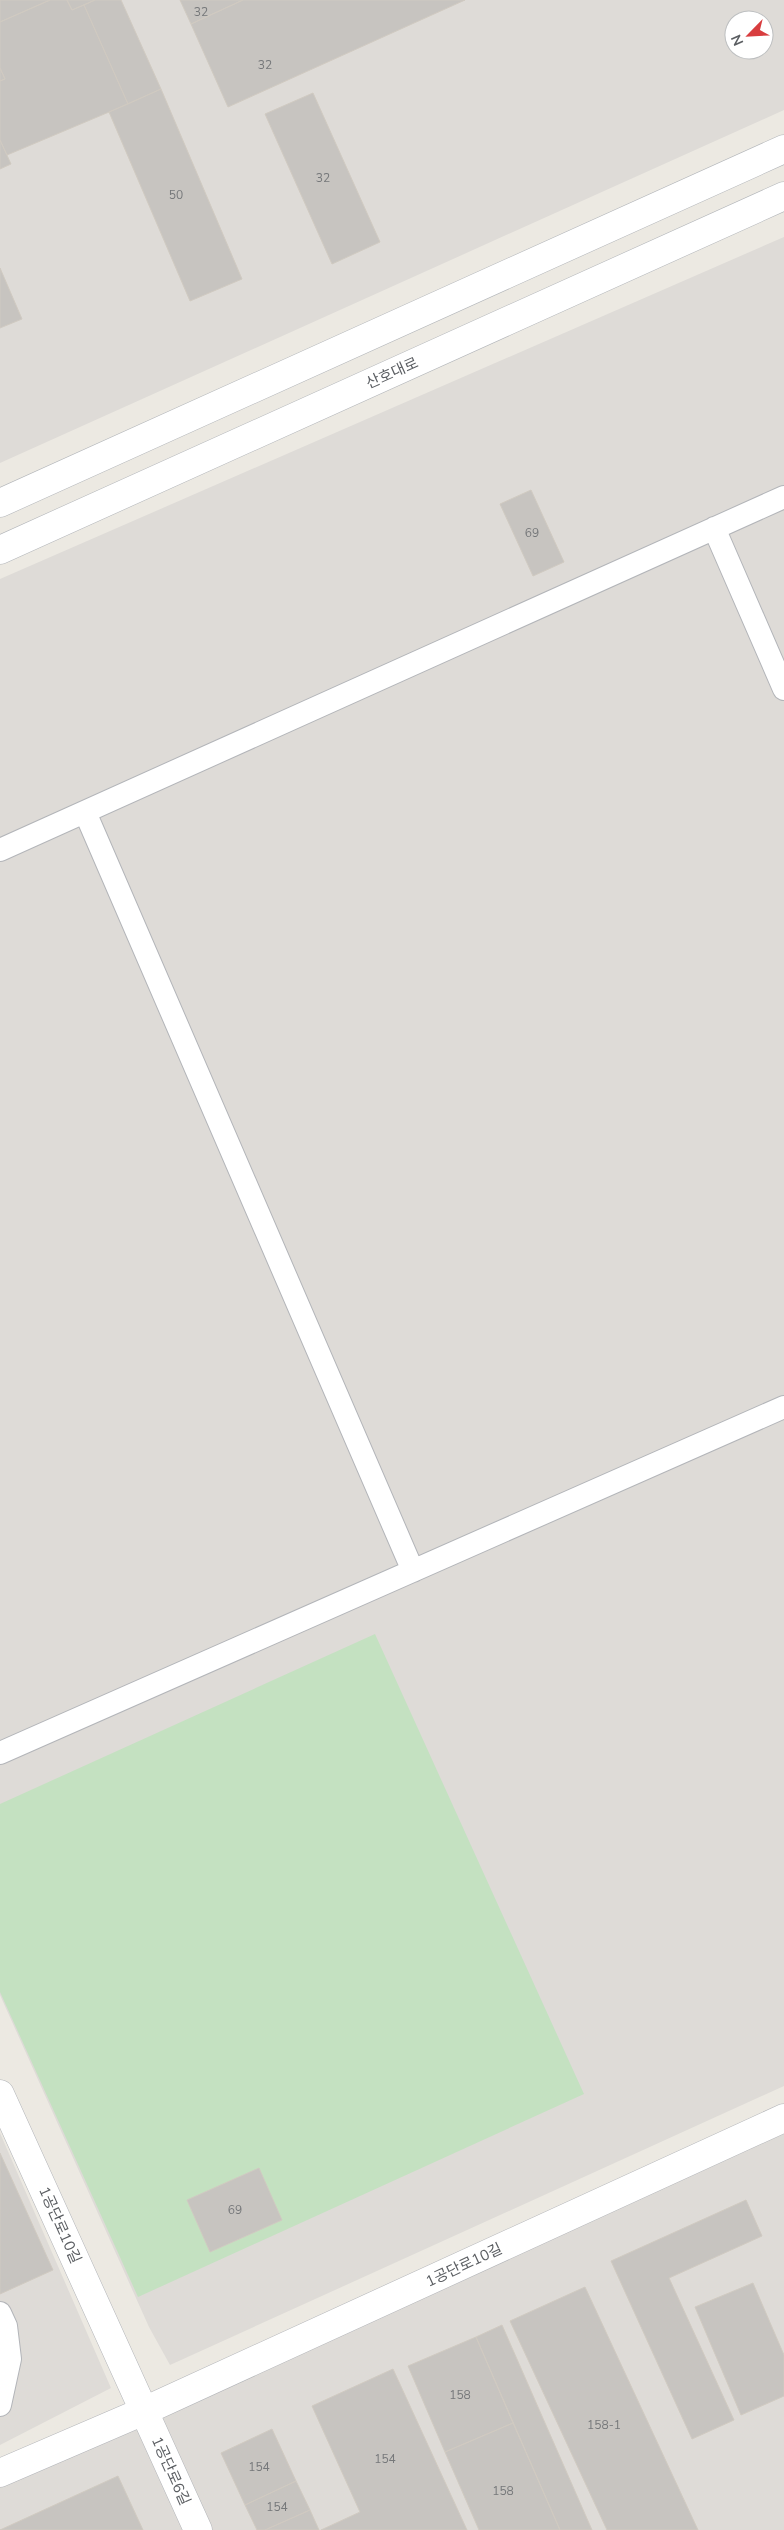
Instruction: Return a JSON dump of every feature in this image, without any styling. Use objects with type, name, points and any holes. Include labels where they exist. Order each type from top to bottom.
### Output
[{"type":"main road","points":[[0,503],[784,149]]},
{"type":"main road","name":"산호대로","points":[[0,550],[784,196]]},
{"type":"main road","name":"1공단로10길","points":[[0,2094],[144,2412]]},
{"type":"main road","name":"1공단로10길","points":[[0,2473],[144,2412],[784,2118]]},
{"type":"main road","name":"1공단로6길","points":[[144,2412],[198,2530]]},
{"type":"lane","points":[[0,850],[784,497]]},
{"type":"lane","points":[[714,528],[784,689]]},
{"type":"lane","points":[[85,812],[413,1571]]},
{"type":"lane","points":[[0,1753],[784,1408]]},
{"type":"lane","points":[[0,2314],[6,2326],[10,2359],[0,2405]]},
{"type":"shaded area","points":[[0,0],[784,0],[784,110],[0,463]]},
{"type":"shaded area","points":[[784,237],[784,2086],[170,2365],[149,2327],[0,1995],[0,579]]},
{"type":"shaded area","points":[[784,2118],[784,2530],[0,2530],[0,2473]]},
{"type":"shaded area","points":[[0,2133],[111,2388],[0,2445]]},
{"type":"green space","points":[[375,1634],[584,2094],[138,2297],[0,1992],[0,1804]]},
{"type":"building","points":[[0,0],[50,0],[0,22]]},
{"type":"building","points":[[50,0],[67,0],[72,10],[84,5],[128,104],[7,155],[0,140],[0,81],[5,79],[0,68],[0,22]]},
{"type":"building","points":[[67,0],[95,0],[72,10]]},
{"type":"building","points":[[95,0],[121,0],[161,89],[128,104],[84,5]]},
{"type":"building","points":[[180,0],[243,0],[191,24]]},
{"type":"building","points":[[243,0],[465,0],[228,107],[191,24]]},
{"type":"building","points":[[0,68],[5,79],[0,81]]},
{"type":"building","points":[[161,89],[242,279],[190,301],[109,112]]},
{"type":"building","points":[[313,93],[380,242],[332,264],[265,114]]},
{"type":"building","points":[[0,140],[11,164],[0,169]]},
{"type":"building","points":[[0,268],[22,319],[0,328]]},
{"type":"building","points":[[531,490],[564,562],[533,576],[500,504]]},
{"type":"building","points":[[0,2153],[53,2270],[0,2294]]},
{"type":"building","points":[[259,2168],[282,2220],[210,2252],[187,2200]]},
{"type":"building","points":[[746,2200],[762,2236],[669,2278],[734,2420],[692,2439],[611,2261]]},
{"type":"building","points":[[753,2283],[784,2355],[784,2396],[741,2415],[695,2307]]},
{"type":"building","points":[[585,2287],[698,2530],[607,2530],[510,2321]]},
{"type":"building","points":[[502,2325],[592,2530],[560,2530],[476,2337]]},
{"type":"building","points":[[476,2337],[513,2423],[445,2452],[408,2366]]},
{"type":"building","points":[[393,2369],[467,2530],[321,2530],[360,2512],[312,2406]]},
{"type":"building","points":[[513,2423],[560,2530],[479,2530],[445,2452]]},
{"type":"building","points":[[272,2429],[296,2481],[245,2505],[221,2453]]},
{"type":"building","points":[[118,2476],[143,2530],[0,2530]]},
{"type":"building","points":[[296,2481],[310,2510],[265,2530],[257,2530],[245,2505]]},
{"type":"building","points":[[310,2510],[319,2530],[265,2530]]}]
